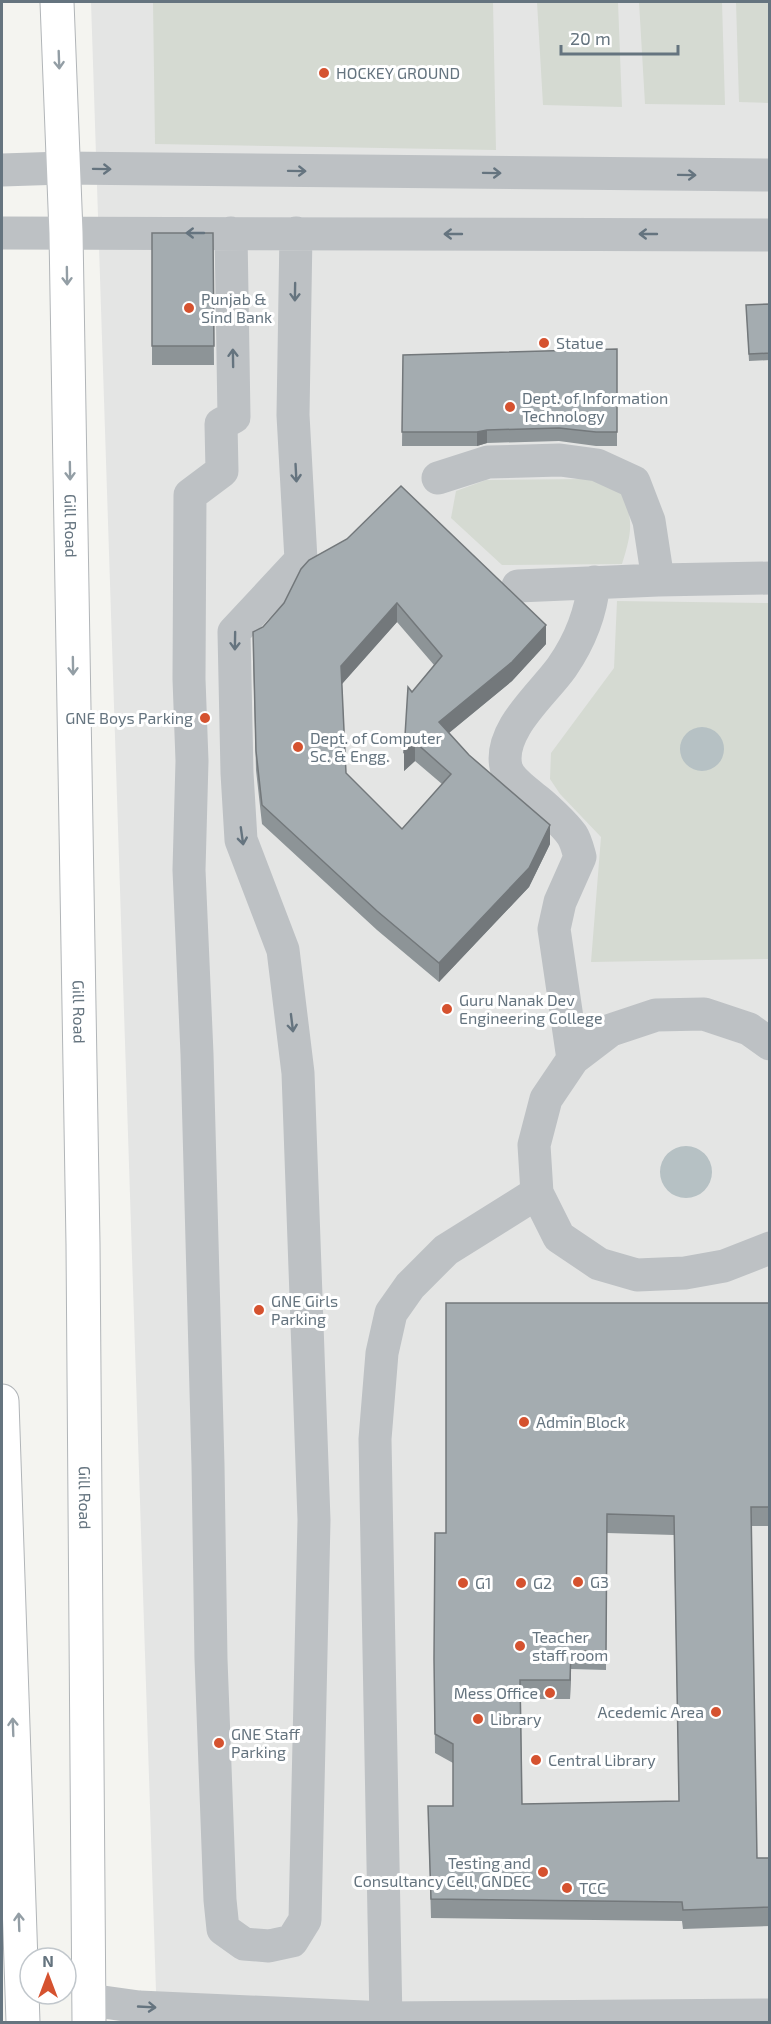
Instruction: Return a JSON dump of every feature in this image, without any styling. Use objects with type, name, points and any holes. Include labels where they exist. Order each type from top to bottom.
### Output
[{"type":"main road","name":"Gill Road","points":[[57,2],[66,233],[83,1244],[89,2011]]},
{"type":"main road","points":[[2,1401],[23,2022]]},
{"type":"lane","points":[[2,170],[63,168],[770,175]]},
{"type":"lane","points":[[2,233],[770,235]]},
{"type":"lane","points":[[231,233],[234,417],[221,424],[222,471],[190,495],[189,679],[192,760],[189,870],[197,1054],[211,1659],[220,1900],[223,1929],[244,1944],[270,1946],[292,1941],[305,1920],[314,1520],[298,1073],[283,950],[241,840],[234,633],[302,560],[293,415],[296,233]]},
{"type":"lane","points":[[438,478],[488,462],[560,460],[597,465],[634,482],[649,521],[657,580]]},
{"type":"lane","points":[[518,586],[770,578]]},
{"type":"lane","points":[[573,1059],[554,929],[555,916],[560,902],[580,857],[573,837],[535,798],[520,788],[506,768],[507,742],[519,721],[562,667],[573,648],[585,625],[592,603],[594,582]]},
{"type":"lane","points":[[770,1044],[750,1029],[704,1014],[656,1015],[611,1030],[573,1059],[546,1099],[534,1145],[537,1193],[559,1237],[599,1264],[637,1275],[685,1273],[724,1266],[770,1248]]},
{"type":"lane","points":[[386,2020],[375,1439],[382,1353],[391,1313],[410,1286],[446,1250],[537,1193]]},
{"type":"lane","points":[[89,2011],[139,2007],[386,2020],[770,2014]]},
{"type":"shaded area","name":"Guru Nanak Dev Engineering College","points":[[91,2],[769,2],[769,2022],[157,2022]]},
{"type":"shaded area","name":"HOCKEY GROUND","points":[[153,2],[493,2],[496,150],[155,144]]},
{"type":"shaded area","points":[[537,2],[618,2],[622,107],[543,105]]},
{"type":"shaded area","points":[[639,2],[722,2],[725,105],[645,104]]},
{"type":"shaded area","points":[[736,2],[769,2],[769,103],[739,102]]},
{"type":"shaded area","points":[[590,479],[621,489],[630,518],[630,534],[622,564],[502,565],[451,518],[456,491],[486,480]]},
{"type":"shaded area","points":[[617,601],[769,603],[769,959],[591,962],[601,837],[560,794],[550,779],[551,753],[614,668]]},
{"type":"shaded area","points":[[702,727],[711,728],[718,733],[723,740],[723,758],[718,765],[711,770],[702,771],[693,770],[686,765],[681,758],[680,749],[681,740],[686,733],[693,728]]},
{"type":"shaded area","points":[[681,1146],[691,1146],[701,1150],[708,1157],[712,1172],[708,1187],[701,1194],[691,1198],[681,1198],[671,1194],[664,1187],[660,1177],[660,1167],[664,1157],[671,1150]]},
{"type":"building","name":"Punjab & Sind Bank","points":[[152,233],[213,233],[214,346],[152,346]]},
{"type":"building","points":[[770,304],[770,353],[749,354],[746,305]]},
{"type":"building","name":"Dept. of Information Technology","points":[[617,349],[617,432],[559,428],[477,432],[402,432],[403,355]]},
{"type":"building","name":"Dept. of Computer Sc. & Engg.","points":[[401,486],[546,625],[512,662],[439,722],[469,755],[550,825],[529,868],[439,963],[377,911],[262,805],[256,751],[253,632],[263,627],[284,603],[301,569],[309,560],[347,539]],"holes":[[[397,603],[442,656],[412,692],[408,687],[404,752],[415,742],[451,774],[402,829],[346,773],[341,666]]]},
{"type":"building","points":[[446,1303],[770,1303],[770,1507],[751,1507],[757,1858],[770,1858],[770,1907],[683,1910],[682,1902],[431,1899],[428,1806],[453,1806],[453,1744],[435,1734],[435,1533],[446,1533]],"holes":[[[607,1514],[674,1516],[679,1801],[522,1804],[520,1680],[570,1680],[571,1651],[606,1651]]]},
{"type":"place","name":"HOCKEY GROUND","points":[[324,73]]},
{"type":"place","name":"Punjab & Sind Bank","points":[[189,308]]},
{"type":"place","name":"Statue","points":[[544,343]]},
{"type":"place","name":"Dept. of Information Technology","points":[[510,407]]},
{"type":"place","name":"GNE Boys Parking","points":[[205,718]]},
{"type":"place","name":"Dept. of Computer Sc. & Engg.","points":[[298,747]]},
{"type":"place","name":"Guru Nanak Dev Engineering College","points":[[447,1009]]},
{"type":"place","name":"GNE Girls Parking","points":[[259,1310]]},
{"type":"place","name":"Admin Block","points":[[524,1422]]},
{"type":"place","name":"G3","points":[[578,1582]]},
{"type":"place","name":"G1","points":[[463,1583]]},
{"type":"place","name":"G2","points":[[521,1583]]},
{"type":"place","name":"Teacher staff room","points":[[520,1646]]},
{"type":"place","name":"Mess Office","points":[[550,1693]]},
{"type":"place","name":"Acedemic Area","points":[[716,1712]]},
{"type":"place","name":"Library","points":[[478,1719]]},
{"type":"place","name":"GNE Staff Parking","points":[[219,1743]]},
{"type":"place","name":"Central Library","points":[[536,1760]]},
{"type":"place","name":"Testing and Consultancy Cell, GNDEC","points":[[543,1872]]},
{"type":"place","name":"TCC","points":[[567,1888]]}]
